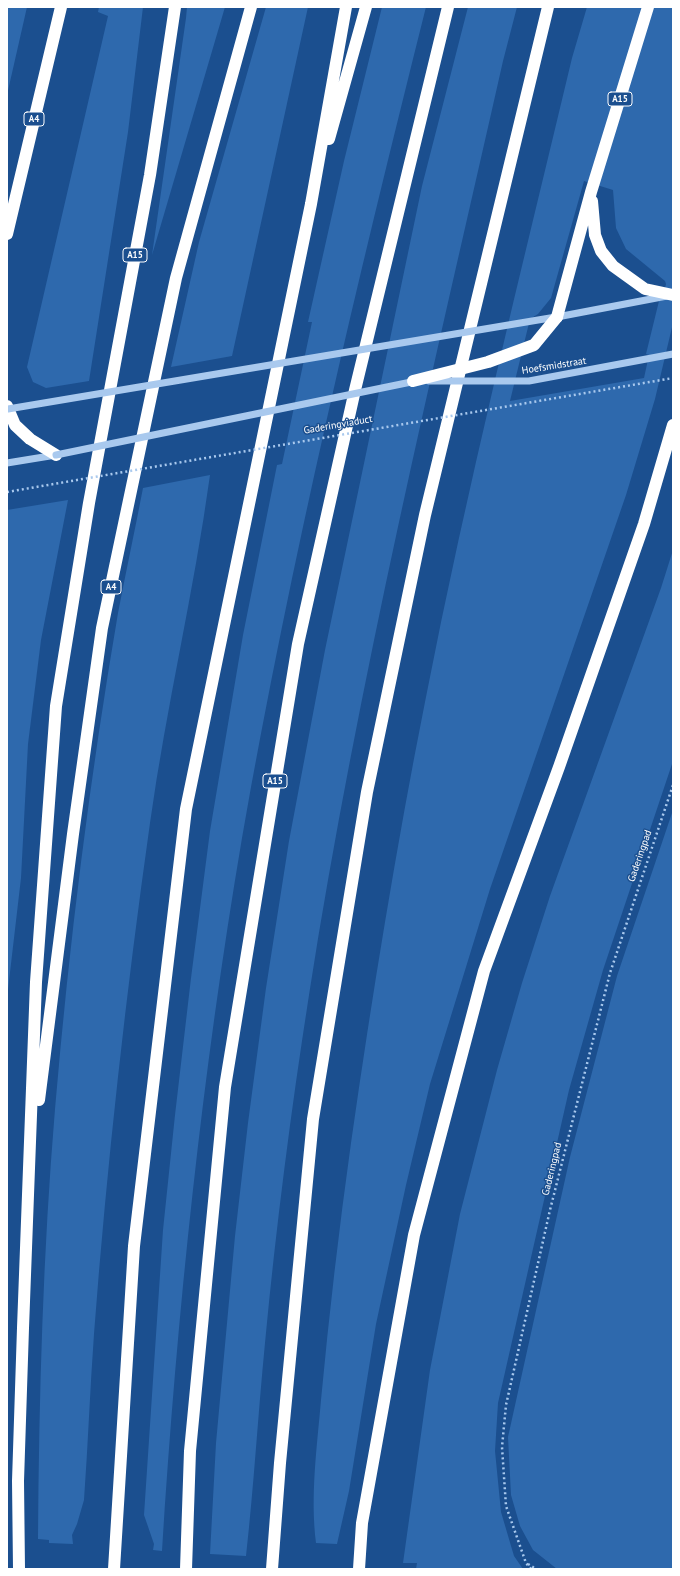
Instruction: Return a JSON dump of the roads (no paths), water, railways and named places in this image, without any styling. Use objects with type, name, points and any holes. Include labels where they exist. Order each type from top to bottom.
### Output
[{"type":"highway","name":"A4","points":[[7,234],[61,7]]},
{"type":"highway","name":"A15","points":[[19,1569],[18,1481],[36,982],[56,706],[89,503],[150,175],[175,7]]},
{"type":"highway","name":"A4","points":[[28,1179],[73,834],[102,628],[176,278],[251,7]]},
{"type":"highway","points":[[114,1569],[134,1246],[186,809],[311,204],[346,7]]},
{"type":"highway","points":[[311,204],[366,7]]},
{"type":"highway","name":"A15","points":[[186,1569],[190,1451],[224,1086],[298,644],[356,383],[448,7]]},
{"type":"highway","points":[[272,1569],[313,1119],[367,792],[424,515],[548,7]]},
{"type":"highway","points":[[540,42],[553,7]]},
{"type":"highway","name":"A15","points":[[557,317],[591,192],[648,7]]},
{"type":"highway","points":[[591,192],[595,236],[601,251],[613,266],[645,289],[673,295]]},
{"type":"highway","points":[[413,381],[488,362],[534,344],[557,317]]},
{"type":"highway","points":[[7,408],[15,425],[30,439],[56,455]]},
{"type":"highway","points":[[359,1569],[362,1523],[414,1235],[484,971],[559,766],[644,524],[673,425]]},
{"type":"street","points":[[7,408],[557,317],[673,295]]},
{"type":"street","name":"Hoefsmidstraat","points":[[413,381],[529,381],[673,354]]},
{"type":"street","points":[[7,463],[56,455],[413,381]]}]
